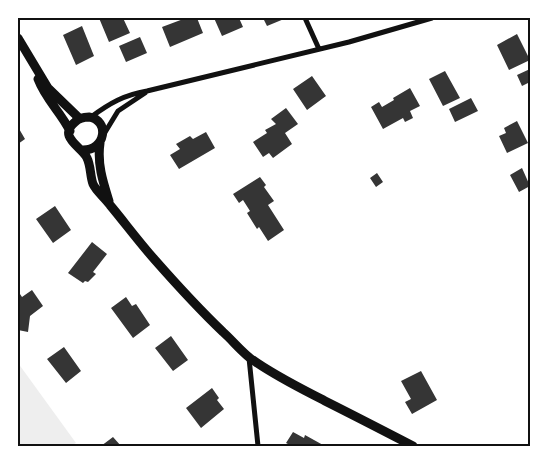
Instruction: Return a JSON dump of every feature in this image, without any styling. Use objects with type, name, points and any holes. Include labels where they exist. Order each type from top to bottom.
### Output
[{"type":"street","points":[[305,18],[319,49]]},
{"type":"street","points":[[70,131],[73,124],[79,118],[90,117],[112,102],[130,94],[319,49],[432,18]]},
{"type":"street","points":[[18,38],[48,88],[79,118]]},
{"type":"street","points":[[31,62],[43,93],[64,119],[70,131],[72,142],[88,158],[94,185],[154,259],[198,308],[249,357],[288,382],[413,446]]},
{"type":"street","points":[[82,150],[89,150],[101,140],[118,111],[147,91]]},
{"type":"street","points":[[90,117],[100,124],[103,130],[98,154],[101,178],[111,206]]},
{"type":"street","points":[[249,357],[258,446]]},
{"type":"shaded area","points":[[18,363],[76,443],[70,446],[18,446]]},
{"type":"building","points":[[99,18],[123,18],[130,33],[109,42]]},
{"type":"building","points":[[186,18],[197,18],[203,33],[170,47],[162,27]]},
{"type":"building","points":[[214,18],[239,18],[243,27],[222,36]]},
{"type":"building","points":[[263,18],[283,18],[284,19],[267,26]]},
{"type":"building","points":[[82,26],[94,56],[76,65],[63,35]]},
{"type":"building","points":[[517,34],[530,60],[509,70],[497,45]]},
{"type":"building","points":[[140,37],[147,53],[126,62],[119,46]]},
{"type":"building","points":[[530,69],[530,82],[522,86],[517,75]]},
{"type":"building","points":[[445,71],[460,98],[443,106],[429,79]]},
{"type":"building","points":[[312,76],[326,96],[307,110],[293,89]]},
{"type":"building","points":[[410,88],[420,106],[410,111],[413,118],[405,122],[403,118],[383,129],[371,107],[379,102],[382,107]]},
{"type":"building","points":[[471,98],[478,111],[455,122],[449,109]]},
{"type":"building","points":[[286,108],[298,124],[285,133],[292,144],[273,158],[269,153],[263,157],[253,142],[267,133],[265,130],[276,124],[271,119]]},
{"type":"building","points":[[517,121],[528,143],[507,153],[499,136],[506,133],[504,128]]},
{"type":"building","points":[[18,127],[25,139],[18,144]]},
{"type":"building","points":[[206,132],[215,148],[179,169],[170,155],[180,149],[176,144],[190,136],[193,139]]},
{"type":"building","points":[[522,168],[530,186],[519,192],[510,175]]},
{"type":"building","points":[[377,173],[383,182],[376,187],[370,178]]},
{"type":"building","points":[[260,177],[266,185],[264,187],[274,201],[268,205],[284,230],[268,241],[259,227],[257,229],[247,213],[250,211],[243,200],[239,203],[233,194]]},
{"type":"building","points":[[55,206],[71,230],[53,243],[36,219]]},
{"type":"building","points":[[92,242],[107,254],[93,272],[96,274],[88,282],[85,281],[83,283],[68,273]]},
{"type":"building","points":[[32,290],[43,306],[30,316],[28,332],[18,330],[18,291],[22,297]]},
{"type":"building","points":[[126,297],[132,306],[136,304],[150,325],[133,338],[111,308]]},
{"type":"building","points":[[171,336],[188,360],[173,371],[155,348]]},
{"type":"building","points":[[64,347],[81,371],[66,383],[47,359]]},
{"type":"building","points":[[421,371],[437,400],[412,414],[405,402],[411,399],[401,381]]},
{"type":"building","points":[[212,388],[219,398],[217,400],[224,409],[201,428],[186,408]]},
{"type":"building","points":[[293,432],[304,438],[305,435],[323,445],[292,446],[286,443]]},
{"type":"building","points":[[113,437],[121,446],[101,446]]}]
